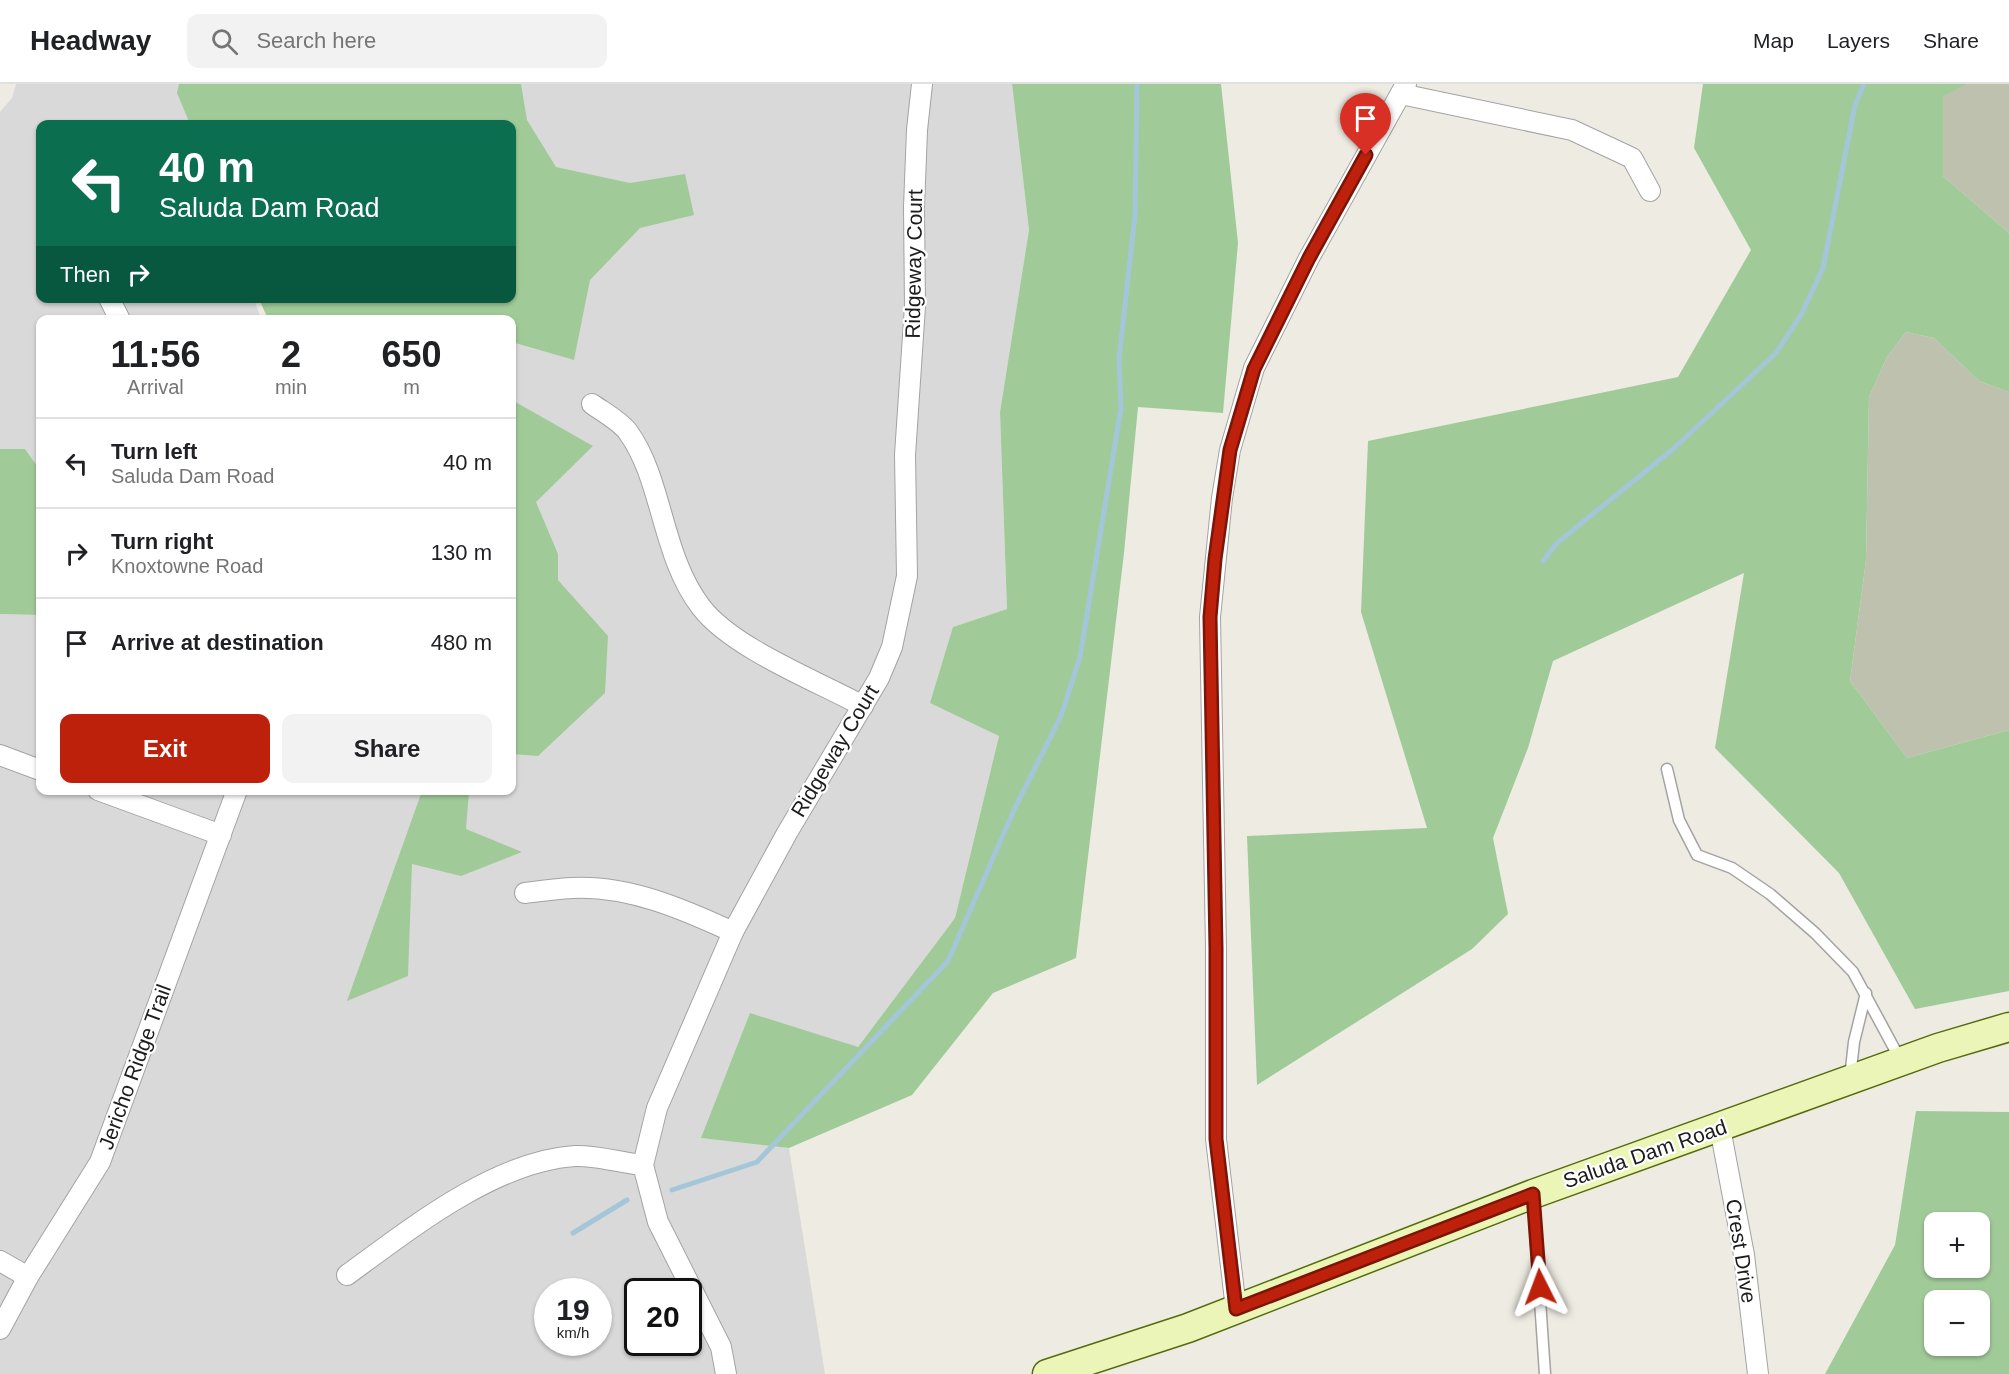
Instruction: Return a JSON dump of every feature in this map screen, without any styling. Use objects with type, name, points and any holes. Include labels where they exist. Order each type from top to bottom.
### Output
[{"type":"street","name":"Ridgeway Court","points":[[726,1374],[720,1347],[690,1282],[658,1222],[643,1165],[657,1108],[733,932],[787,832],[863,706],[892,647],[906,576],[905,455],[915,306],[917,130],[922,84]]},
{"type":"street","points":[[1236,1309],[1216,1139],[1216,948],[1210,617],[1222,498],[1234,431],[1254,369],[1309,258],[1403,89],[1572,130],[1632,158],[1650,191]]},
{"type":"street","points":[[592,404],[627,431],[642,459],[679,569],[690,593],[703,610],[721,627],[744,643],[863,706]]},
{"type":"street","points":[[0,755],[36,768]]},
{"type":"street","points":[[112,795],[221,835]]},
{"type":"street","name":"Jericho Ridge Trail","points":[[0,1329],[28,1277],[100,1162],[235,795]]},
{"type":"street","points":[[525,893],[573,888],[609,889],[644,897],[733,932]]},
{"type":"street","name":"Saluda Dam Road","points":[[1047,1374],[1188,1328],[1533,1194],[1850,1080],[2009,1027]]},
{"type":"street","name":"Crest Drive","points":[[1720,1128],[1744,1255],[1758,1374]]},
{"type":"street","points":[[347,1275],[438,1211],[489,1183],[528,1166],[576,1156],[643,1165]]},
{"type":"street","points":[[0,1261],[28,1277]]},
{"type":"lane","points":[[1667,769],[1680,820],[1697,855],[1732,868],[1770,894],[1815,933],[1846,964],[1866,993],[1902,1062]]},
{"type":"lane","points":[[1850,1080],[1854,1042],[1866,993]]},
{"type":"lane","points":[[1533,1194],[1545,1374]]},
{"type":"shaded area","points":[[16,84],[181,84],[194,120],[36,120],[36,303],[255,303],[260,315],[36,315],[36,464],[25,449],[0,449],[0,112],[12,98]]},
{"type":"shaded area","points":[[482,84],[1012,84],[1029,230],[1000,412],[1007,609],[953,627],[999,736],[955,918],[858,1047],[702,1138],[789,1148],[825,1374],[0,1374],[0,614],[36,615],[36,795],[516,795],[516,315],[512,315],[512,303],[516,303],[516,120],[509,120]]},
{"type":"shaded area","points":[[1968,84],[2009,84],[2009,233],[1943,176],[1943,95]]},
{"type":"shaded area","points":[[1906,332],[1934,338],[1979,381],[2009,392],[2009,730],[1907,758],[1850,681],[1866,560],[1869,397],[1887,357]]},
{"type":"green space","points":[[179,84],[521,84],[527,120],[556,167],[630,183],[685,174],[694,215],[640,228],[590,280],[574,360],[516,343],[516,315],[266,315],[261,303],[516,303],[516,120],[188,120],[177,93]]},
{"type":"green space","points":[[1012,84],[1221,84],[1238,243],[1223,413],[1138,407],[1124,553],[1076,958],[993,993],[912,1095],[789,1148],[701,1138],[750,1013],[858,1047],[955,918],[999,736],[930,703],[953,627],[1007,609],[1000,412],[1029,230]]},
{"type":"green space","points":[[1703,84],[1968,84],[1943,96],[1943,176],[2009,233],[2009,392],[1979,381],[1934,338],[1906,332],[1887,357],[1869,397],[1866,560],[1850,681],[1907,758],[2009,730],[2009,991],[1915,1009],[1839,873],[1715,748],[1744,573],[1553,661],[1528,748],[1493,838],[1508,914],[1472,949],[1257,1085],[1247,836],[1427,828],[1361,612],[1368,441],[1678,377],[1751,250],[1694,148]]},
{"type":"green space","points":[[516,402],[593,446],[536,502],[558,554],[558,580],[608,636],[605,693],[538,756],[516,754]]},
{"type":"green space","points":[[0,449],[25,449],[36,464],[36,615],[0,614]]},
{"type":"green space","points":[[421,795],[469,795],[466,829],[522,852],[461,876],[412,864],[408,976],[347,1001]]},
{"type":"green space","points":[[1916,1111],[2009,1112],[2009,1374],[1825,1374],[1895,1245]]},
{"type":"waterway","points":[[672,1190],[757,1162],[948,961],[1014,810],[1061,716],[1080,657],[1121,408],[1119,359],[1135,215],[1137,84]]},
{"type":"waterway","points":[[1543,561],[1557,543],[1673,449],[1776,353],[1801,315],[1823,268],[1855,105],[1864,84]]},
{"type":"waterway","points":[[573,1233],[627,1200]]},
{"type":"route","points":[[1366,155],[1309,258],[1254,369],[1239,411],[1230,450],[1215,559],[1210,617],[1211,786],[1216,948],[1216,1139],[1236,1309],[1388,1248],[1533,1194],[1537,1222],[1540,1287]]}]
